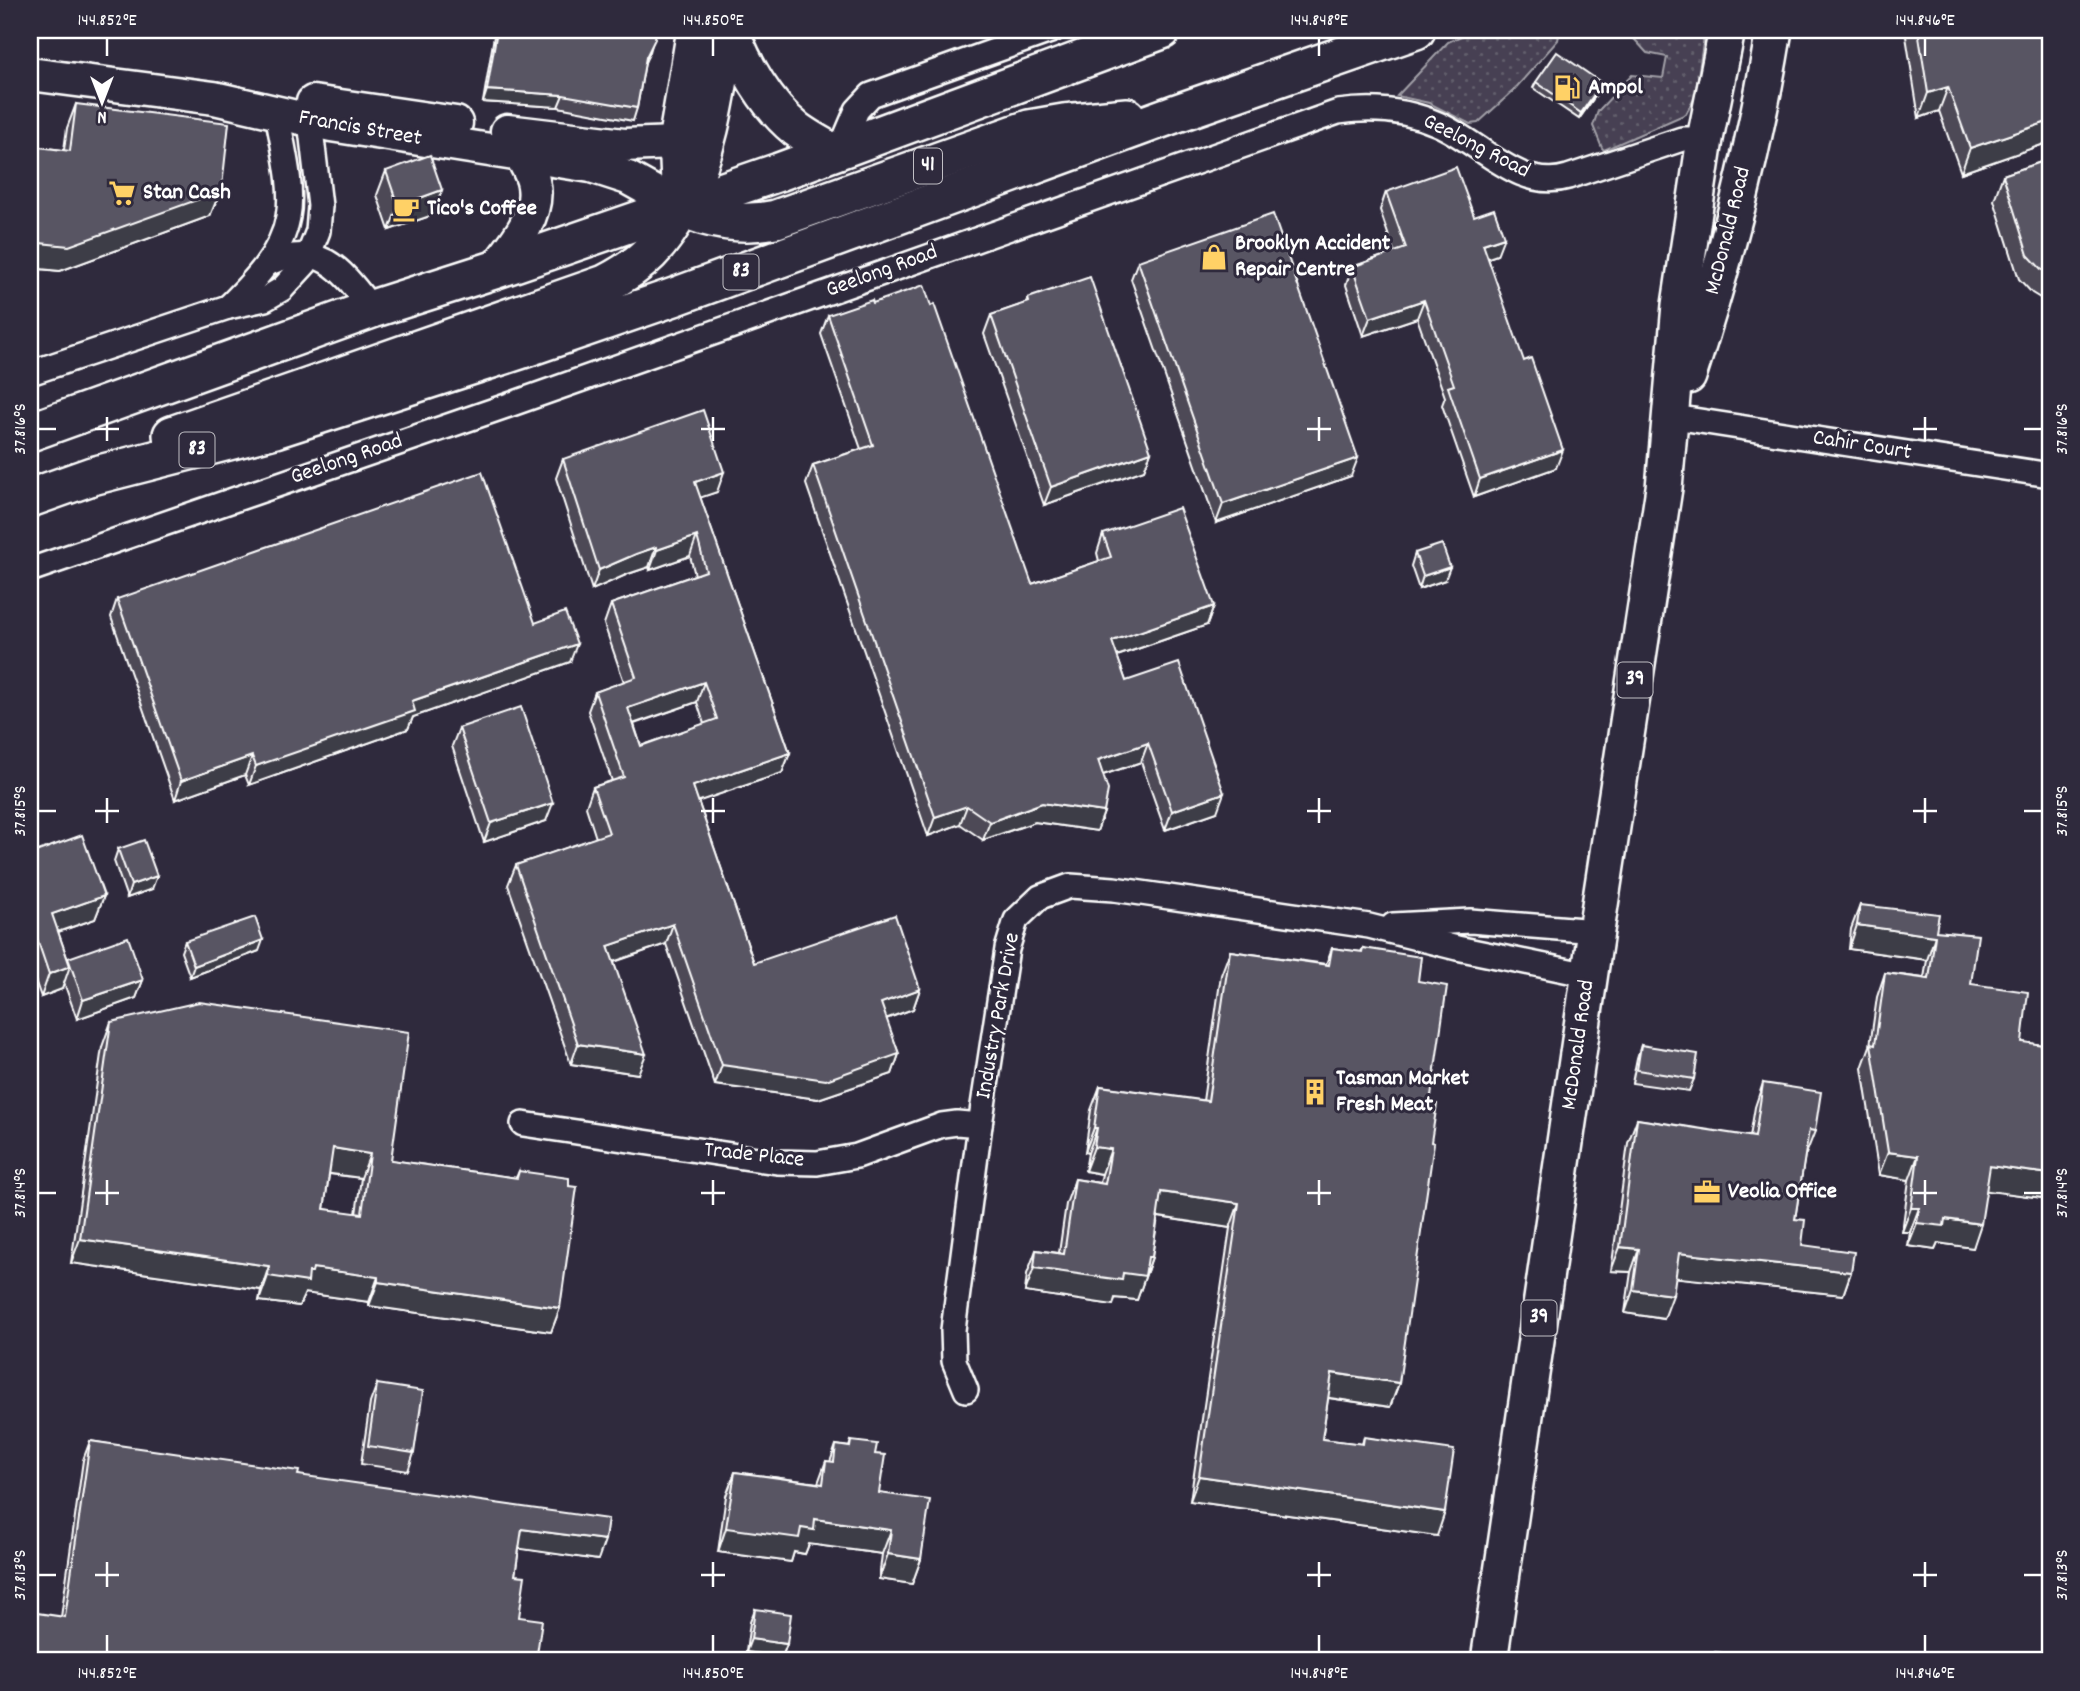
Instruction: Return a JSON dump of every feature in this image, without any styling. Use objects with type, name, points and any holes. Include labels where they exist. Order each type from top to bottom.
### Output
[{"type":"highway","name":"41","points":[[837,151],[1162,30]]},
{"type":"highway","name":"41","points":[[682,207],[728,222],[766,221],[796,213],[1029,129],[1064,123],[1177,113],[1416,30]]},
{"type":"highway","name":"83","points":[[30,498],[92,476],[264,432],[520,350],[674,297],[1177,113]]},
{"type":"highway","points":[[30,432],[372,309],[682,207],[837,151]]},
{"type":"highway","points":[[92,476],[140,449],[194,427],[605,284],[626,273],[647,257],[670,229],[682,207]]},
{"type":"main road","points":[[682,207],[676,143],[695,30]]},
{"type":"main road","points":[[682,207],[702,165],[709,140],[730,30]]},
{"type":"main road","points":[[730,30],[750,73],[785,118],[798,131],[837,151]]},
{"type":"main road","name":"McDonald Road","points":[[1672,423],[1709,312],[1750,146],[1774,30]]},
{"type":"main road","name":"39","points":[[1767,71],[1790,30]]},
{"type":"main road","name":"McDonald Road","points":[[1489,1661],[1589,975],[1664,488],[1672,423],[1679,305],[1722,38]]},
{"type":"main road","points":[[30,74],[214,98],[294,112],[342,105],[465,136],[521,155],[592,166],[618,174],[682,207]]},
{"type":"main road","points":[[465,136],[625,145],[676,143]]},
{"type":"main road","points":[[1705,138],[1750,146]]},
{"type":"main road","points":[[494,270],[523,229],[533,205],[533,181],[521,155]]},
{"type":"street","points":[[837,151],[857,110],[871,95],[1053,30]]},
{"type":"street","name":"Geelong Road","points":[[30,569],[509,405],[1338,112],[1384,111],[1420,117],[1463,136],[1514,171],[1549,180],[1568,177],[1682,138],[1705,138]]},
{"type":"street","points":[[30,373],[228,307],[255,302],[275,294],[297,274],[310,255],[318,231],[320,206],[294,112]]},
{"type":"street","points":[[228,307],[267,264],[283,235],[289,210],[288,188],[294,112]]},
{"type":"street","points":[[267,264],[288,257],[310,255],[324,258],[350,280],[372,309]]},
{"type":"street","name":"Cahir Court","points":[[1672,423],[2050,475]]},
{"type":"street","name":"Geelong Road","points":[[30,556],[57,560]]},
{"type":"street","name":"Industry Park Drive","points":[[966,1390],[954,1362],[953,1330],[980,1125],[1007,949],[1016,920],[1041,897],[1070,886],[1114,889],[1369,926],[1457,948],[1589,975]]},
{"type":"street","name":"Industry Park Drive","points":[[1369,926],[1471,922],[1596,931]]},
{"type":"street","name":"Trade Place","points":[[523,1124],[777,1162],[817,1163],[857,1156],[942,1125],[980,1125]]},
{"type":"shaded area","points":[[1474,30],[1560,30],[1558,40],[1513,91],[1478,123],[1470,124],[1429,103],[1397,96],[1448,42]]},
{"type":"shaded area","points":[[1626,30],[1705,30],[1695,97],[1686,114],[1604,150],[1593,126],[1598,111],[1632,75],[1663,78],[1667,57],[1647,53]]},
{"type":"building","points":[[497,30],[656,30],[655,39],[646,57],[637,108],[563,95],[487,90]]},
{"type":"building","points":[[1918,30],[2050,30],[2050,121],[1970,148],[1948,87],[1928,93]]},
{"type":"building","name":"Ampol","points":[[1557,52],[1602,83],[1581,113],[1536,82]]},
{"type":"building","name":"Stan Cash","points":[[76,104],[229,123],[222,187],[219,192],[69,246],[30,242],[30,146],[70,151]]},
{"type":"building","points":[[430,155],[442,190],[398,206],[386,171]]},
{"type":"building","points":[[2050,159],[2050,274],[2028,255],[2003,175]]},
{"type":"building","points":[[1456,167],[1474,216],[1494,209],[1504,237],[1483,244],[1524,361],[1531,358],[1563,450],[1480,479],[1448,387],[1454,385],[1424,300],[1370,318],[1352,267],[1406,248],[1386,192]]},
{"type":"building","points":[[1273,214],[1358,458],[1223,504],[1138,261]]},
{"type":"building","points":[[1090,277],[1151,452],[1051,487],[991,315],[1029,302],[1028,298]]},
{"type":"building","points":[[924,285],[931,306],[934,304],[1032,584],[1111,557],[1103,534],[1179,508],[1214,606],[1112,641],[1126,681],[1179,663],[1224,793],[1172,811],[1148,743],[1098,760],[1108,790],[1104,812],[1042,803],[990,822],[967,806],[935,817],[813,465],[873,445],[828,315]]},
{"type":"building","points":[[703,410],[724,472],[695,482],[790,753],[693,786],[754,963],[895,915],[920,989],[881,1003],[899,1054],[826,1080],[722,1065],[673,924],[608,946],[646,1054],[578,1044],[516,865],[609,833],[593,787],[624,777],[595,692],[636,677],[611,604],[706,571],[697,536],[657,550],[656,547],[599,570],[563,459]],"holes":[[[704,682],[717,719],[641,746],[628,708]]]},
{"type":"building","points":[[482,472],[535,623],[565,612],[577,644],[412,701],[415,711],[256,766],[252,756],[181,781],[117,599]]},
{"type":"building","points":[[1442,544],[1450,567],[1423,576],[1415,553]]},
{"type":"building","points":[[521,707],[553,803],[491,823],[459,728]]},
{"type":"building","points":[[82,835],[104,896],[52,914],[70,966],[49,974],[30,922],[30,854]]},
{"type":"building","points":[[144,840],[157,876],[131,885],[118,849]]},
{"type":"building","points":[[1860,905],[1939,914],[1936,931],[1978,935],[1971,984],[2028,992],[2022,1042],[2050,1046],[2050,1174],[1990,1166],[1981,1224],[1945,1219],[1944,1226],[1917,1223],[1919,1208],[1911,1208],[1918,1156],[1888,1152],[1871,1044],[1875,1045],[1885,973],[1929,979],[1935,936],[1857,925]]},
{"type":"building","points":[[255,917],[263,940],[194,966],[185,941]]},
{"type":"building","points":[[128,937],[143,980],[83,1000],[68,958]]},
{"type":"building","points":[[1332,948],[1362,952],[1363,948],[1421,957],[1418,981],[1447,986],[1430,1103],[1437,1104],[1431,1142],[1434,1143],[1399,1383],[1332,1373],[1322,1439],[1363,1444],[1364,1437],[1454,1450],[1445,1512],[1199,1476],[1239,1203],[1161,1192],[1152,1257],[1148,1257],[1145,1276],[1123,1273],[1122,1280],[1034,1268],[1036,1250],[1064,1254],[1075,1179],[1105,1184],[1111,1149],[1094,1147],[1100,1086],[1208,1101],[1230,951],[1329,965]]},
{"type":"building","points":[[199,1002],[409,1032],[391,1160],[517,1178],[519,1171],[569,1178],[569,1186],[577,1187],[560,1308],[378,1282],[378,1277],[313,1268],[312,1272],[309,1272],[308,1282],[268,1276],[269,1266],[80,1239],[111,1022]],"holes":[[[333,1148],[370,1154],[362,1214],[324,1209]]]},
{"type":"building","points":[[1641,1045],[1698,1054],[1694,1079],[1637,1070]]},
{"type":"building","points":[[1763,1083],[1821,1092],[1815,1131],[1809,1130],[1795,1219],[1805,1220],[1802,1245],[1854,1252],[1851,1272],[1679,1253],[1673,1295],[1633,1290],[1639,1249],[1620,1247],[1637,1119],[1755,1137]]},
{"type":"building","points":[[377,1384],[423,1391],[414,1453],[368,1446]]},
{"type":"building","points":[[90,1441],[299,1471],[298,1475],[608,1519],[605,1540],[522,1529],[515,1575],[525,1576],[519,1617],[542,1620],[536,1661],[30,1661],[30,1612],[65,1617]]},
{"type":"building","points":[[851,1441],[877,1444],[875,1454],[885,1455],[879,1493],[930,1500],[921,1559],[888,1554],[891,1530],[815,1519],[814,1530],[801,1528],[799,1538],[726,1528],[735,1472],[823,1484],[826,1461],[834,1462],[836,1445],[850,1447]]},
{"type":"building","points":[[755,1609],[791,1614],[787,1644],[751,1639]]},
{"type":"building","points":[[1715,1652],[1785,1661],[1714,1661]]},
{"type":"place","name":"Ampol","points":[[1567,88]]},
{"type":"place","name":"Stan Cash","points":[[122,193]]},
{"type":"place","name":"Tico's Coffee","points":[[406,209]]},
{"type":"place","name":"Brooklyn Accident Repair Centre","points":[[1214,257]]},
{"type":"place","name":"Tasman Market Fresh Meat","points":[[1315,1092]]},
{"type":"place","name":"Veolia Office","points":[[1707,1192]]}]
